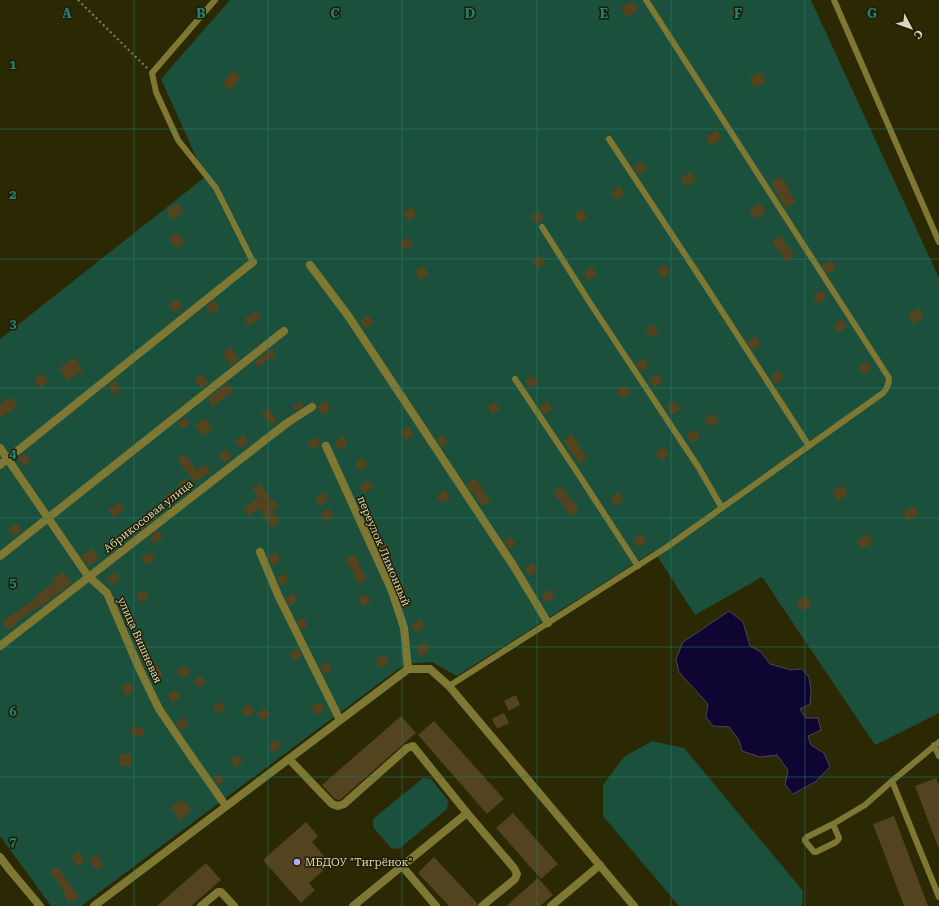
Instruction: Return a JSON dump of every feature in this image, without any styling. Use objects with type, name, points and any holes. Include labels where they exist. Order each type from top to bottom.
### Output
[{"type":"street","points":[[0,465],[253,262]]},
{"type":"street","points":[[310,265],[349,317],[383,368],[513,565],[548,622]]},
{"type":"street","points":[[0,556],[284,331]]},
{"type":"street","name":"Абрикосовая улица","points":[[0,646],[88,576],[287,423],[312,407]]},
{"type":"street","name":"переулок Лимонный","points":[[326,446],[392,591],[404,628],[408,669]]},
{"type":"street","name":"улица Вишневая","points":[[0,448],[88,576],[107,593],[139,668],[159,709],[190,756],[226,806]]},
{"type":"street","points":[[260,552],[278,595],[340,720]]},
{"type":"street","points":[[94,906],[408,669],[430,669],[449,686],[634,906]]},
{"type":"street","points":[[289,759],[332,804],[338,806],[344,804],[407,748],[413,746],[514,868],[517,874],[515,879],[482,906]]},
{"type":"street","points":[[353,906],[467,812]]},
{"type":"street","points":[[0,857],[40,906]]},
{"type":"street","points":[[551,906],[600,865]]},
{"type":"street","points":[[402,866],[436,906]]},
{"type":"street","points":[[201,906],[218,892],[221,892],[234,906]]},
{"type":"lane","points":[[215,0],[152,73],[156,92],[178,140],[216,188],[253,262]]},
{"type":"lane","points":[[449,686],[667,547],[883,393],[888,386],[889,378],[646,0]]},
{"type":"lane","points":[[834,0],[939,242]]},
{"type":"lane","points":[[609,139],[809,446]]},
{"type":"lane","points":[[542,227],[699,468],[722,508]]},
{"type":"lane","points":[[515,379],[638,566]]},
{"type":"lane","points":[[833,824],[839,838],[838,840],[814,852],[805,841],[807,837],[865,805],[937,744],[939,756]]},
{"type":"lane","points":[[892,781],[939,897]]},
{"type":"path","points":[[78,0],[152,73]]},
{"type":"green space","points":[[230,0],[811,0],[939,278],[939,713],[875,745],[762,577],[695,615],[654,551],[457,676],[432,662],[405,664],[81,906],[51,906],[0,836],[0,339],[205,177],[161,79]]},
{"type":"green space","points":[[652,741],[684,748],[803,891],[802,906],[679,906],[603,816],[603,785],[624,757]]},
{"type":"green space","points":[[423,778],[431,779],[448,800],[447,809],[399,849],[391,848],[373,827],[373,819]]},
{"type":"shaded area","points":[[729,611],[743,622],[750,646],[761,652],[770,664],[791,670],[802,669],[809,677],[811,690],[810,704],[800,709],[806,718],[818,718],[821,730],[808,736],[811,745],[824,753],[830,767],[815,782],[793,794],[785,785],[788,770],[777,755],[760,757],[742,751],[739,740],[729,727],[713,726],[706,717],[708,704],[679,672],[676,659],[683,642]]},
{"type":"building","points":[[633,1],[638,11],[626,17],[621,7]]},
{"type":"building","points":[[232,70],[241,77],[231,90],[222,84]]},
{"type":"building","points":[[761,72],[766,82],[754,88],[749,78]]},
{"type":"building","points":[[717,130],[722,140],[710,146],[706,136]]},
{"type":"building","points":[[642,161],[647,169],[638,175],[633,167]]},
{"type":"building","points":[[691,172],[696,181],[685,187],[680,177]]},
{"type":"building","points":[[782,177],[796,203],[785,208],[771,182]]},
{"type":"building","points":[[620,186],[625,194],[616,200],[611,192]]},
{"type":"building","points":[[178,203],[184,212],[172,220],[166,210]]},
{"type":"building","points":[[761,203],[766,213],[754,219],[749,209]]},
{"type":"building","points":[[412,207],[417,215],[408,221],[403,213]]},
{"type":"building","points":[[582,209],[588,217],[579,223],[574,215]]},
{"type":"building","points":[[539,211],[544,219],[536,224],[530,216]]},
{"type":"building","points":[[178,232],[185,243],[176,249],[169,238]]},
{"type":"building","points":[[781,236],[795,256],[786,262],[772,241]]},
{"type":"building","points":[[408,237],[413,245],[404,250],[399,243]]},
{"type":"building","points":[[540,255],[546,263],[537,269],[532,261]]},
{"type":"building","points":[[832,260],[836,269],[827,274],[821,265]]},
{"type":"building","points":[[666,264],[671,272],[662,278],[657,270]]},
{"type":"building","points":[[424,266],[429,274],[420,280],[415,271]]},
{"type":"building","points":[[592,267],[597,275],[588,281],[583,273]]},
{"type":"building","points":[[822,290],[827,298],[818,304],[813,296]]},
{"type":"building","points":[[177,299],[183,307],[174,313],[168,305]]},
{"type":"building","points":[[214,300],[220,308],[211,314],[206,307]]},
{"type":"building","points":[[919,308],[924,318],[912,324],[908,314]]},
{"type":"building","points":[[256,311],[261,318],[249,326],[244,319]]},
{"type":"building","points":[[368,315],[374,323],[365,329],[360,321]]},
{"type":"building","points":[[842,319],[847,327],[838,333],[833,325]]},
{"type":"building","points":[[654,324],[659,332],[650,338],[645,330]]},
{"type":"building","points":[[756,336],[761,344],[752,350],[747,342]]},
{"type":"building","points":[[231,347],[239,359],[231,366],[222,353]]},
{"type":"building","points":[[272,348],[276,356],[258,367],[254,362]]},
{"type":"building","points":[[75,357],[83,371],[67,381],[59,368]]},
{"type":"building","points":[[644,358],[649,366],[641,372],[635,364]]},
{"type":"building","points":[[867,361],[872,369],[863,375],[858,367]]},
{"type":"building","points":[[779,370],[784,378],[775,384],[770,376]]},
{"type":"building","points":[[42,373],[49,381],[41,388],[34,380]]},
{"type":"building","points":[[202,374],[209,383],[201,389],[194,380]]},
{"type":"building","points":[[658,374],[663,382],[654,387],[649,379]]},
{"type":"building","points":[[533,375],[539,383],[530,389],[525,381]]},
{"type":"building","points":[[115,380],[121,390],[114,395],[108,386]]},
{"type":"building","points":[[227,383],[234,390],[213,407],[207,399]]},
{"type":"building","points":[[625,385],[631,393],[622,399],[616,391]]},
{"type":"building","points":[[11,397],[18,406],[0,418],[0,404]]},
{"type":"building","points":[[301,401],[304,406],[295,411],[292,407]]},
{"type":"building","points":[[326,401],[331,409],[322,415],[317,407]]},
{"type":"building","points":[[548,401],[553,409],[544,415],[539,407]]},
{"type":"building","points":[[675,401],[681,409],[672,415],[666,407]]},
{"type":"building","points":[[495,402],[500,409],[492,415],[487,407]]},
{"type":"building","points":[[269,408],[277,421],[270,425],[261,413]]},
{"type":"building","points":[[714,413],[719,421],[710,427],[705,419]]},
{"type":"building","points":[[185,417],[190,424],[182,429],[178,422]]},
{"type":"building","points":[[205,418],[213,429],[202,436],[195,425]]},
{"type":"building","points":[[408,426],[414,435],[405,440],[400,432]]},
{"type":"building","points":[[695,429],[700,437],[692,443],[686,435]]},
{"type":"building","points":[[572,434],[587,458],[579,464],[563,440]]},
{"type":"building","points":[[244,435],[249,443],[240,448],[235,440]]},
{"type":"building","points":[[443,435],[448,443],[442,447],[436,439]]},
{"type":"building","points":[[343,436],[348,444],[339,450],[334,442]]},
{"type":"building","points":[[316,437],[321,444],[313,450],[307,442]]},
{"type":"building","points":[[664,447],[669,455],[661,461],[655,453]]},
{"type":"building","points":[[227,449],[232,457],[224,463],[218,454]]},
{"type":"building","points":[[24,453],[31,461],[26,467],[17,459]]},
{"type":"building","points":[[184,454],[197,470],[205,464],[211,472],[195,482],[177,460]]},
{"type":"building","points":[[363,458],[368,465],[360,471],[355,463]]},
{"type":"building","points":[[187,478],[192,486],[184,492],[178,484]]},
{"type":"building","points":[[475,478],[491,501],[482,506],[466,484]]},
{"type":"building","points":[[368,480],[373,488],[364,494],[359,486]]},
{"type":"building","points":[[260,483],[272,501],[274,500],[279,507],[273,511],[280,523],[271,528],[259,509],[248,516],[243,508],[258,498],[252,489]]},
{"type":"building","points":[[843,485],[848,495],[836,501],[832,491]]},
{"type":"building","points":[[562,486],[579,510],[570,516],[553,492]]},
{"type":"building","points":[[445,490],[450,498],[442,504],[436,496]]},
{"type":"building","points":[[173,491],[178,500],[169,505],[164,497]]},
{"type":"building","points":[[324,492],[329,500],[320,506],[315,498]]},
{"type":"building","points":[[619,492],[624,500],[615,506],[610,498]]},
{"type":"building","points":[[119,502],[125,509],[114,518],[108,510]]},
{"type":"building","points":[[914,506],[919,516],[907,521],[903,512]]},
{"type":"building","points":[[329,508],[334,516],[326,522],[320,514]]},
{"type":"building","points":[[152,509],[157,517],[128,539],[124,533],[145,519],[143,515]]},
{"type":"building","points":[[17,523],[22,530],[14,536],[8,529]]},
{"type":"building","points":[[158,530],[163,538],[154,544],[150,537]]},
{"type":"building","points":[[642,534],[647,542],[638,547],[633,539]]},
{"type":"building","points":[[868,534],[873,544],[861,549],[856,540]]},
{"type":"building","points":[[510,536],[516,544],[509,549],[503,541]]},
{"type":"building","points":[[385,542],[390,550],[382,556],[378,547]]},
{"type":"building","points":[[92,548],[99,559],[88,566],[81,556]]},
{"type":"building","points":[[150,552],[155,559],[146,565],[141,557]]},
{"type":"building","points":[[275,552],[281,560],[272,566],[268,557]]},
{"type":"building","points":[[354,554],[367,579],[359,584],[345,560]]},
{"type":"building","points":[[533,563],[538,571],[529,576],[524,568]]},
{"type":"building","points":[[63,572],[72,583],[43,605],[42,604],[15,623],[16,625],[8,630],[2,622],[37,597],[36,596],[54,582],[52,580]]},
{"type":"building","points":[[116,572],[120,580],[112,585],[107,578]]},
{"type":"building","points":[[284,573],[289,581],[281,586],[277,578]]},
{"type":"building","points":[[401,581],[406,589],[399,594],[395,585]]},
{"type":"building","points":[[144,589],[149,597],[141,603],[136,595]]},
{"type":"building","points":[[550,589],[555,597],[546,603],[541,595]]},
{"type":"building","points":[[293,593],[298,600],[290,606],[285,598]]},
{"type":"building","points":[[366,594],[371,602],[363,607],[357,599]]},
{"type":"building","points":[[807,596],[812,606],[801,611],[796,601]]},
{"type":"building","points":[[303,618],[308,625],[301,630],[297,622]]},
{"type":"building","points":[[420,619],[425,627],[416,633],[411,625]]},
{"type":"building","points":[[142,638],[146,645],[138,651],[134,642]]},
{"type":"building","points":[[425,642],[430,650],[421,656],[416,648]]},
{"type":"building","points":[[298,648],[302,656],[294,661],[289,653]]},
{"type":"building","points":[[147,652],[163,674],[154,680],[140,656]]},
{"type":"building","points":[[384,654],[389,662],[380,668],[375,660]]},
{"type":"building","points":[[327,662],[332,669],[324,675],[320,667]]},
{"type":"building","points":[[185,665],[190,673],[181,678],[176,671]]},
{"type":"building","points":[[201,675],[206,683],[198,688],[193,681]]},
{"type":"building","points":[[131,682],[134,693],[125,696],[121,686]]},
{"type":"building","points":[[176,690],[181,697],[172,703],[167,695]]},
{"type":"building","points":[[516,695],[520,705],[509,711],[504,701]]},
{"type":"building","points":[[221,701],[226,709],[217,714],[213,707]]},
{"type":"building","points":[[320,702],[325,709],[316,715],[311,707]]},
{"type":"building","points":[[249,704],[255,712],[246,717],[241,710]]},
{"type":"building","points":[[265,708],[270,715],[262,721],[257,713]]},
{"type":"building","points":[[504,713],[509,723],[497,729],[492,719]]},
{"type":"building","points":[[401,716],[416,733],[340,800],[335,799],[322,785]]},
{"type":"building","points":[[184,717],[189,725],[180,730],[175,723]]},
{"type":"building","points":[[434,721],[504,799],[487,814],[418,735]]},
{"type":"building","points":[[132,726],[145,729],[143,737],[130,734]]},
{"type":"building","points":[[277,740],[282,747],[273,753],[268,745]]},
{"type":"building","points":[[120,754],[131,754],[131,766],[120,766]]},
{"type":"building","points":[[238,755],[243,762],[235,768],[230,760]]},
{"type":"building","points":[[219,774],[224,781],[218,785],[213,778]]},
{"type":"building","points":[[936,778],[939,785],[939,847],[915,786]]},
{"type":"building","points":[[182,799],[192,811],[180,820],[170,808]]},
{"type":"building","points":[[513,813],[558,864],[541,879],[496,828]]},
{"type":"building","points":[[894,816],[928,906],[904,906],[873,824]]},
{"type":"building","name":"МБДОУ \"Тигрёнок\"","points":[[306,822],[318,836],[312,842],[331,864],[309,883],[315,890],[301,903],[263,860]]},
{"type":"building","points":[[79,852],[84,862],[77,866],[71,857]]},
{"type":"building","points":[[97,855],[104,865],[96,870],[89,860]]},
{"type":"building","points":[[434,857],[477,903],[477,906],[449,906],[418,873]]},
{"type":"building","points":[[206,863],[221,880],[191,906],[157,906]]},
{"type":"building","points":[[57,866],[79,897],[69,903],[63,894],[65,893],[50,871]]},
{"type":"building","points":[[538,878],[553,895],[540,906],[506,906]]},
{"type":"place","name":"МБДОУ \"Тигрёнок\"","points":[[297,862]]}]
